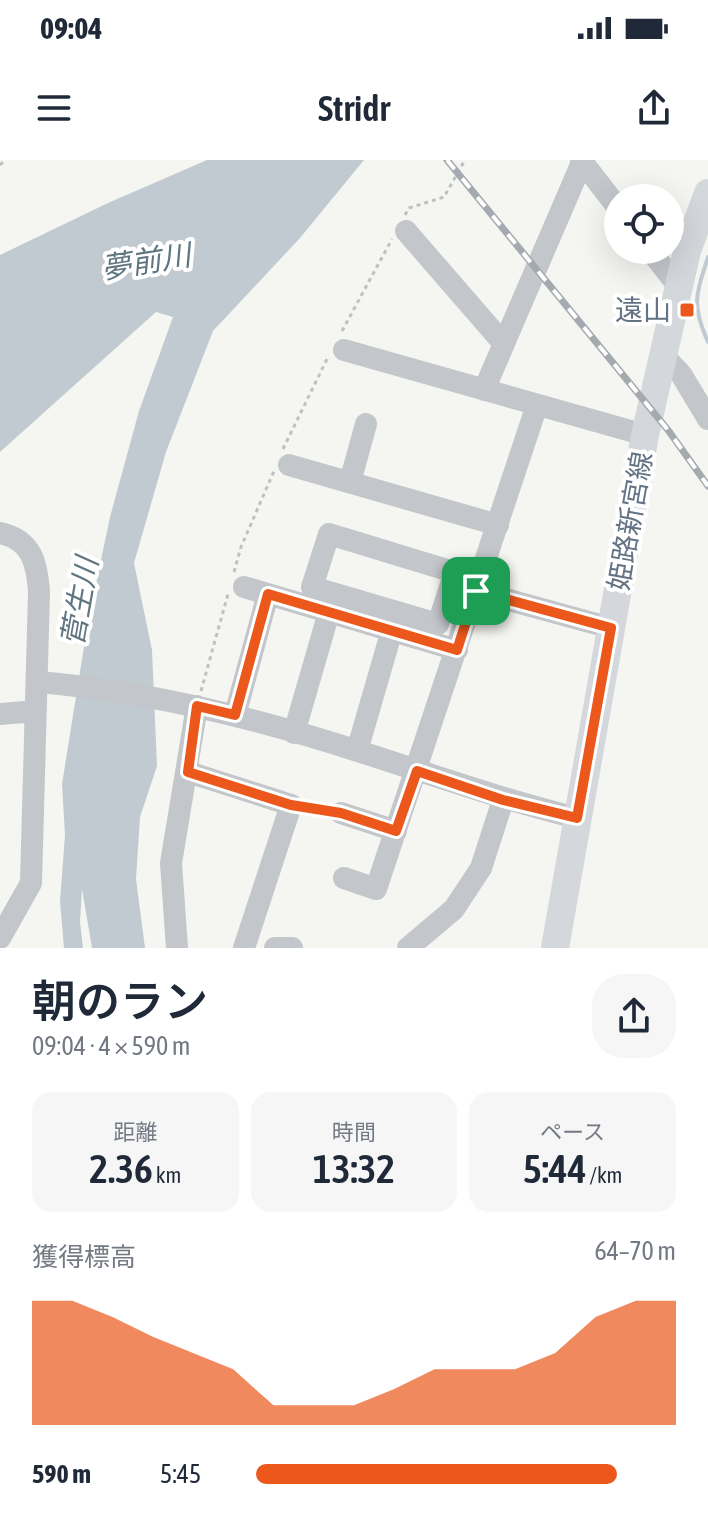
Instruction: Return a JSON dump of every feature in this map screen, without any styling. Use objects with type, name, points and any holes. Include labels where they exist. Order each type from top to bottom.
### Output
[{"type":"main road","name":"姫路新宮線","points":[[555,948],[645,435],[687,251],[708,193]]},
{"type":"street","points":[[484,390],[582,161],[604,190]]},
{"type":"street","points":[[401,230],[504,344]]},
{"type":"street","points":[[661,264],[678,286]]},
{"type":"street","points":[[339,344],[484,390],[645,435]]},
{"type":"street","points":[[663,355],[681,374],[708,419]]},
{"type":"street","points":[[344,878],[376,889],[537,405]]},
{"type":"street","points":[[350,482],[366,424]]},
{"type":"street","points":[[282,460],[498,525]]},
{"type":"street","points":[[0,533],[21,541],[31,550],[37,567],[44,682],[36,711],[31,883],[0,934]]},
{"type":"street","points":[[455,572],[438,624],[312,587],[329,534],[478,585],[611,628]]},
{"type":"street","points":[[236,585],[457,650]]},
{"type":"street","points":[[235,715],[268,594]]},
{"type":"street","points":[[294,733],[329,612]]},
{"type":"street","points":[[357,751],[392,630]]},
{"type":"street","points":[[44,682],[192,705],[235,715],[357,751],[503,800],[577,818]]},
{"type":"street","points":[[177,948],[171,863],[188,772],[192,705]]},
{"type":"street","points":[[0,714],[36,711]]},
{"type":"street","points":[[188,772],[291,805],[244,948]]},
{"type":"street","points":[[408,948],[454,909],[481,868],[503,800]]},
{"type":"street","points":[[341,813],[396,831]]},
{"type":"street","points":[[275,948],[290,948]]},
{"type":"path","points":[[0,165],[5,160]]},
{"type":"path","points":[[192,705],[236,585],[241,547],[339,344],[401,230],[409,208],[444,197],[465,160]]},
{"type":"path","points":[[291,805],[341,813]]},
{"type":"water","name":"夢前川","points":[[207,160],[364,160],[300,238],[213,331],[166,452],[134,563],[152,650],[157,766],[140,817],[136,879],[145,948],[92,948],[82,889],[80,922],[83,948],[64,948],[60,901],[65,835],[62,784],[88,622],[110,517],[139,411],[173,317],[156,312],[0,452],[0,255]]},
{"type":"waterway","points":[[708,257],[697,300],[699,318],[708,342]]},
{"type":"railway","points":[[447,160],[668,430],[708,486]]},
{"type":"place","name":"遠山","points":[[687,310]]},
{"type":"route","points":[[476,591],[611,628],[577,818],[503,800],[417,771],[396,831],[341,813],[291,805],[188,772],[197,706],[235,715],[268,594],[457,650],[476,591]]},
{"type":"water label","name":"菅生川","points":[[80,602]]}]
